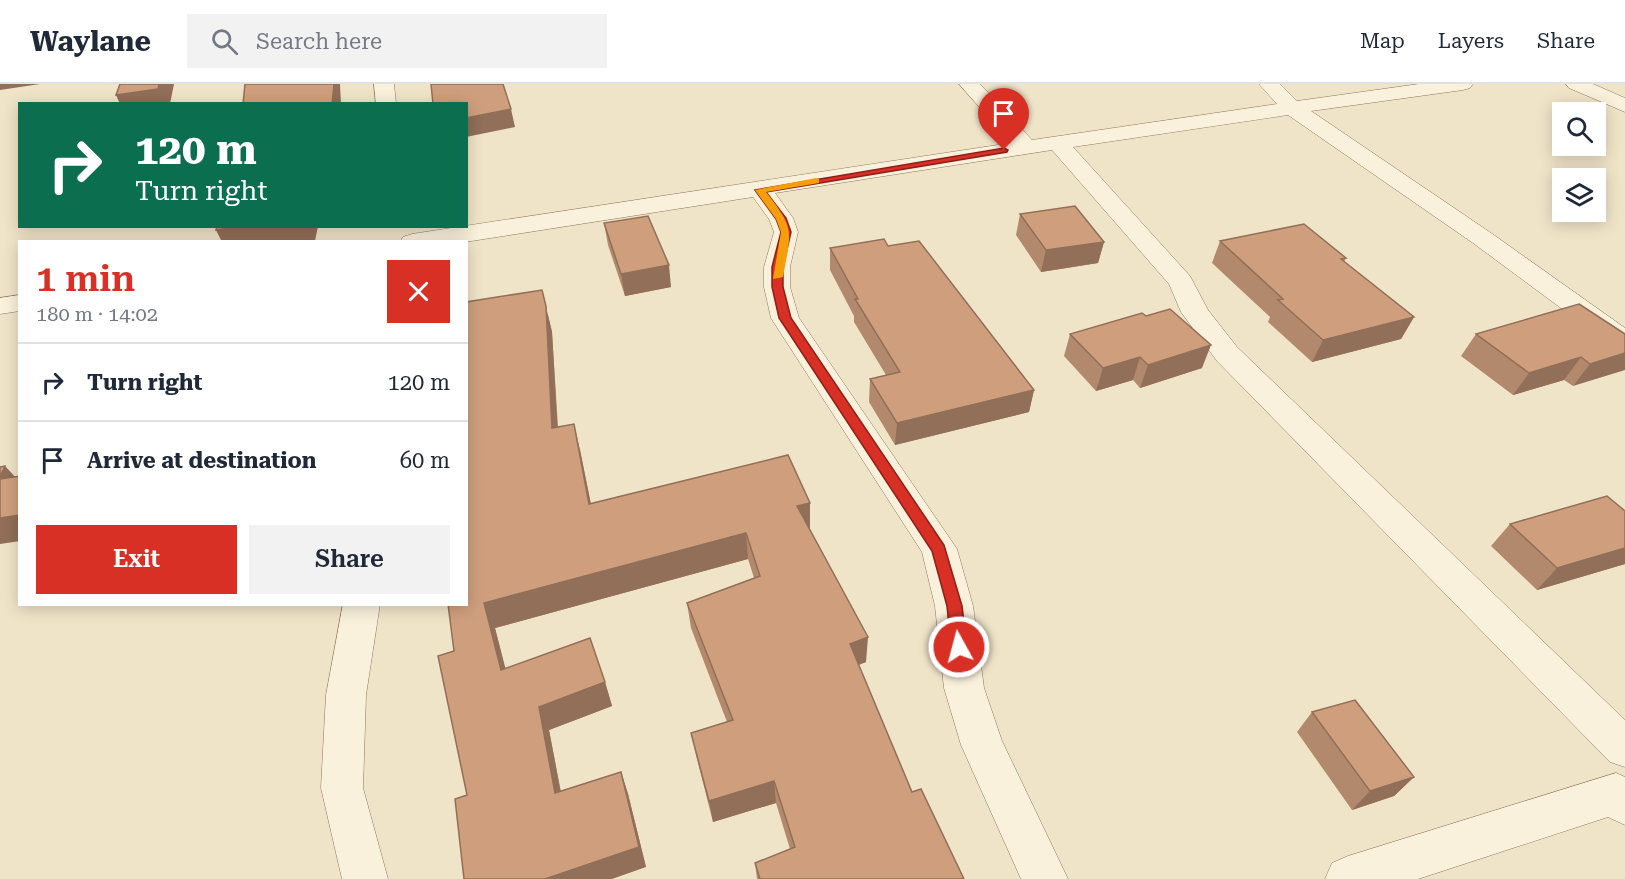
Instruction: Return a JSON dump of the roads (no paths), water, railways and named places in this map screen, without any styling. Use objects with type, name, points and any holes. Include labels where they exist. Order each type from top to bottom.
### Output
[{"type":"street","points":[[384,84],[386,102]]},
{"type":"street","points":[[969,84],[1026,147]]},
{"type":"street","points":[[1269,84],[1291,107],[1482,238],[1625,342]]},
{"type":"street","points":[[425,240],[1291,107],[1463,84]]},
{"type":"street","points":[[1576,84],[1625,106]]},
{"type":"street","points":[[1058,143],[1181,282],[1195,312],[1227,354],[1625,748]]},
{"type":"street","points":[[760,190],[781,218],[786,232],[777,267],[777,287],[785,318],[939,549],[954,606],[964,688],[982,745],[1045,879]]},
{"type":"street","points":[[0,306],[18,303]]},
{"type":"street","points":[[362,606],[346,695],[342,788],[364,879]]},
{"type":"street","points":[[1348,879],[1622,797]]}]
